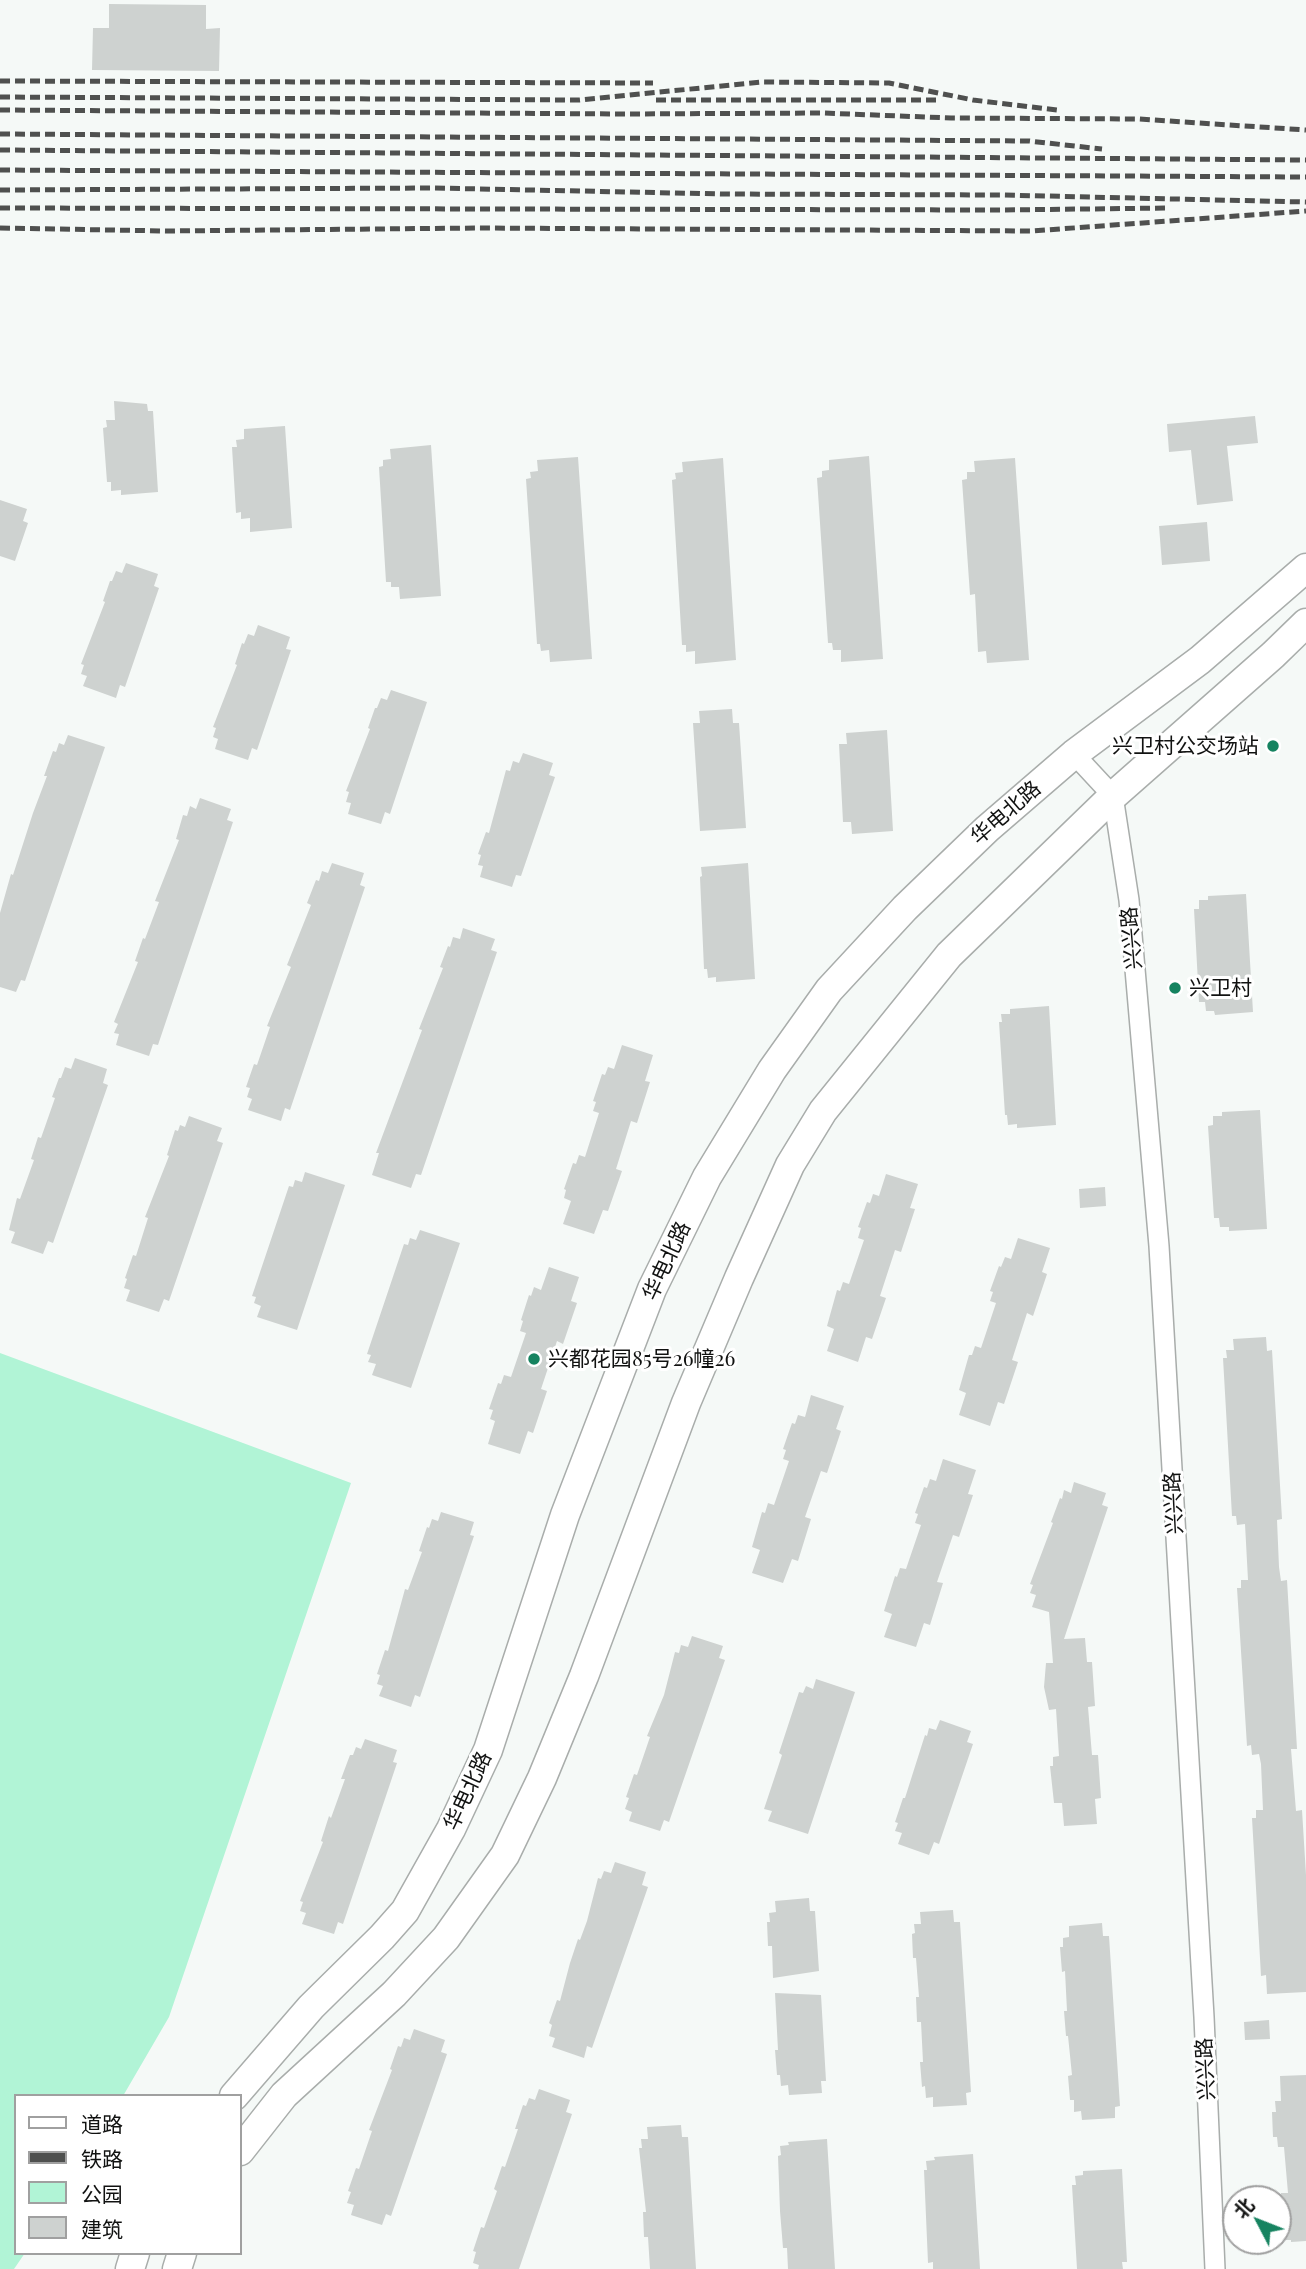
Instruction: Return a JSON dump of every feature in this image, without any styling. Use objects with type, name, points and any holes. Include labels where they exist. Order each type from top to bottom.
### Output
[{"type":"main road","name":"华电北路","points":[[236,2094],[311,2007],[405,1911],[451,1829],[488,1750],[565,1515],[652,1289],[707,1177],[772,1070],[829,990],[905,908],[987,829],[1074,754],[1200,660],[1306,568]]},
{"type":"main road","points":[[242,2148],[284,2095],[394,1994],[446,1938],[505,1854],[542,1778],[584,1676],[687,1403],[738,1278],[790,1165],[822,1111],[949,955],[1113,796],[1306,623]]},
{"type":"street","points":[[1074,754],[1113,796]]},
{"type":"street","name":"兴兴路","points":[[1113,796],[1129,900],[1159,1246],[1203,2003],[1215,2269]]},
{"type":"green space","points":[[0,1353],[351,1483],[169,2017],[124,2094],[14,2094],[14,2255],[24,2255],[14,2269],[0,2269]]},
{"type":"building","points":[[109,4],[206,5],[206,29],[220,28],[219,71],[92,70],[93,28],[109,28]]},
{"type":"building","points":[[114,401],[147,404],[148,411],[153,411],[158,492],[121,495],[121,490],[111,491],[111,482],[107,482],[103,428],[107,427],[106,420],[115,420]]},
{"type":"building","points":[[1255,416],[1258,443],[1227,446],[1233,501],[1197,505],[1191,450],[1169,452],[1167,424]]},
{"type":"building","points":[[285,426],[292,528],[250,532],[250,518],[241,519],[241,512],[236,513],[232,447],[237,447],[236,440],[244,439],[244,429]]},
{"type":"building","points":[[431,445],[441,596],[400,599],[399,587],[391,587],[391,582],[386,582],[379,467],[383,466],[383,460],[391,459],[390,449]]},
{"type":"building","points":[[869,456],[883,659],[841,662],[841,650],[833,650],[832,643],[828,643],[817,478],[822,477],[822,471],[829,470],[829,460]]},
{"type":"building","points":[[578,457],[592,659],[550,662],[549,650],[541,651],[540,644],[537,644],[526,479],[531,478],[530,472],[538,471],[537,460]]},
{"type":"building","points":[[723,458],[736,660],[695,664],[695,651],[686,652],[686,645],[682,645],[672,480],[676,479],[675,473],[683,472],[682,462]]},
{"type":"building","points":[[1015,458],[1029,660],[987,663],[986,651],[978,652],[975,594],[970,595],[962,480],[967,479],[967,472],[975,472],[974,461]]},
{"type":"building","points":[[0,500],[27,509],[23,521],[28,523],[15,561],[0,556]]},
{"type":"building","points":[[1207,522],[1210,561],[1162,565],[1159,526]]},
{"type":"building","points":[[126,563],[158,574],[154,586],[159,588],[125,687],[120,685],[116,698],[83,686],[87,676],[81,674],[84,665],[81,664],[105,602],[103,601],[110,581],[116,571],[122,573]]},
{"type":"building","points":[[258,625],[290,637],[286,649],[291,650],[257,750],[252,748],[248,760],[215,749],[218,739],[213,737],[216,728],[213,727],[237,665],[235,664],[242,643],[244,644],[248,634],[254,636]]},
{"type":"building","points":[[391,690],[427,702],[390,814],[385,812],[381,824],[348,814],[351,803],[346,802],[349,792],[346,791],[370,729],[368,728],[375,708],[381,698],[387,700]]},
{"type":"building","points":[[732,709],[733,723],[739,723],[746,828],[700,831],[693,723],[700,723],[699,711]]},
{"type":"building","points":[[887,730],[893,831],[852,834],[851,822],[843,822],[839,744],[847,744],[846,733]]},
{"type":"building","points":[[68,735],[105,747],[25,981],[21,980],[16,992],[0,987],[0,913],[53,751],[56,752],[59,743],[64,745]]},
{"type":"building","points":[[523,753],[553,763],[549,775],[555,777],[521,876],[516,875],[512,887],[480,877],[483,866],[478,865],[481,855],[478,854],[486,832],[489,833],[506,770],[510,771],[513,761],[519,763]]},
{"type":"building","points":[[200,798],[231,809],[227,820],[233,822],[158,1045],[153,1044],[149,1056],[116,1045],[119,1034],[114,1033],[118,1024],[114,1022],[138,962],[135,961],[143,938],[145,939],[159,902],[155,901],[179,840],[176,839],[183,815],[187,816],[190,806],[196,809]]},
{"type":"building","points":[[332,863],[364,873],[360,885],[365,887],[290,1110],[285,1108],[281,1121],[248,1110],[252,1099],[247,1097],[250,1088],[246,1087],[254,1064],[257,1065],[270,1027],[267,1026],[291,967],[287,965],[311,905],[307,903],[316,880],[319,881],[322,871],[328,873]]},
{"type":"building","points":[[748,863],[755,979],[716,982],[716,977],[708,978],[707,969],[704,969],[701,867]]},
{"type":"building","points":[[1246,894],[1253,1012],[1215,1015],[1214,1011],[1206,1011],[1205,1002],[1199,1002],[1194,909],[1199,909],[1199,900],[1208,900],[1208,896]]},
{"type":"building","points":[[463,928],[495,939],[491,950],[497,952],[421,1175],[416,1174],[411,1188],[372,1175],[379,1153],[376,1153],[422,1030],[419,1029],[443,968],[440,967],[448,946],[450,947],[453,937],[460,939]]},
{"type":"building","points":[[1049,1006],[1056,1125],[1017,1128],[1017,1124],[1008,1125],[1005,1115],[999,1022],[1002,1022],[1001,1014],[1010,1014],[1010,1009]]},
{"type":"building","points":[[622,1045],[653,1055],[645,1081],[650,1082],[637,1123],[631,1121],[616,1169],[622,1171],[608,1211],[603,1210],[594,1234],[563,1224],[571,1201],[564,1198],[564,1189],[573,1163],[576,1164],[579,1155],[585,1157],[599,1113],[593,1111],[596,1102],[593,1101],[602,1074],[605,1075],[608,1067],[614,1069]]},
{"type":"building","points":[[75,1058],[107,1069],[103,1083],[108,1085],[53,1243],[48,1241],[43,1254],[11,1243],[15,1232],[9,1230],[17,1198],[20,1199],[34,1160],[31,1159],[38,1137],[41,1138],[55,1098],[52,1097],[59,1078],[65,1067],[71,1069]]},
{"type":"building","points":[[1260,1110],[1267,1229],[1229,1231],[1229,1227],[1220,1227],[1219,1218],[1214,1218],[1208,1126],[1213,1125],[1213,1116],[1222,1116],[1222,1112]]},
{"type":"building","points":[[189,1116],[222,1128],[217,1141],[223,1143],[169,1301],[164,1299],[159,1312],[126,1301],[130,1290],[124,1288],[125,1278],[133,1255],[136,1256],[148,1218],[145,1217],[169,1156],[167,1155],[175,1130],[178,1131],[180,1125],[185,1127]]},
{"type":"building","points":[[305,1172],[345,1185],[297,1330],[257,1317],[261,1306],[254,1303],[256,1297],[252,1296],[289,1186],[293,1187],[295,1180],[302,1182]]},
{"type":"building","points":[[886,1174],[918,1184],[910,1208],[915,1209],[901,1252],[895,1250],[880,1296],[886,1298],[872,1339],[866,1337],[858,1362],[827,1351],[834,1329],[827,1326],[837,1290],[840,1291],[843,1282],[849,1284],[864,1240],[858,1238],[861,1228],[858,1227],[867,1202],[870,1203],[873,1194],[879,1196]]},
{"type":"building","points":[[1105,1187],[1106,1206],[1080,1208],[1079,1189]]},
{"type":"building","points":[[420,1230],[460,1243],[411,1388],[372,1375],[376,1364],[368,1362],[371,1355],[367,1354],[404,1244],[408,1245],[410,1238],[416,1240]]},
{"type":"building","points":[[1018,1238],[1050,1248],[1042,1272],[1047,1274],[1033,1316],[1027,1313],[1012,1360],[1018,1362],[1004,1404],[998,1402],[990,1426],[959,1415],[966,1393],[959,1390],[969,1355],[972,1355],[975,1346],[981,1348],[996,1303],[990,1301],[993,1292],[990,1291],[999,1266],[1001,1267],[1005,1257],[1011,1259]]},
{"type":"building","name":"兴都花园85号26幢26","points":[[549,1267],[579,1277],[571,1301],[577,1303],[563,1344],[557,1341],[541,1389],[547,1391],[533,1433],[528,1431],[520,1454],[488,1444],[495,1421],[490,1419],[493,1410],[489,1409],[498,1383],[501,1384],[504,1375],[511,1377],[526,1333],[520,1331],[529,1295],[531,1296],[534,1287],[541,1290]]},
{"type":"building","points":[[1266,1337],[1267,1351],[1272,1350],[1282,1519],[1277,1520],[1279,1567],[1281,1581],[1287,1580],[1297,1749],[1291,1749],[1296,1811],[1302,1810],[1306,1875],[1306,1992],[1267,1994],[1266,1975],[1261,1976],[1252,1818],[1256,1818],[1256,1810],[1263,1810],[1261,1764],[1259,1754],[1252,1755],[1251,1745],[1247,1746],[1237,1588],[1241,1588],[1241,1580],[1248,1580],[1245,1524],[1237,1525],[1236,1516],[1232,1516],[1223,1358],[1227,1358],[1226,1350],[1234,1350],[1233,1339]]},
{"type":"building","points":[[811,1395],[844,1406],[836,1429],[841,1431],[827,1473],[821,1471],[805,1517],[811,1519],[798,1561],[792,1559],[783,1583],[752,1573],[760,1550],[752,1547],[762,1512],[765,1513],[768,1503],[774,1505],[789,1461],[783,1459],[786,1450],[783,1449],[792,1423],[795,1424],[798,1415],[805,1417]]},
{"type":"building","points":[[943,1459],[976,1470],[968,1494],[973,1495],[959,1537],[953,1535],[937,1582],[943,1583],[930,1625],[924,1623],[916,1647],[884,1637],[892,1614],[884,1611],[895,1576],[897,1577],[900,1568],[906,1569],[921,1525],[915,1523],[918,1514],[915,1513],[924,1487],[927,1488],[930,1479],[936,1481]]},
{"type":"building","points":[[1074,1482],[1106,1493],[1102,1505],[1108,1507],[1064,1639],[1085,1638],[1087,1662],[1092,1662],[1095,1706],[1088,1707],[1092,1755],[1098,1755],[1101,1798],[1095,1799],[1097,1824],[1064,1826],[1062,1803],[1054,1803],[1050,1766],[1053,1766],[1053,1757],[1059,1756],[1056,1709],[1049,1710],[1044,1687],[1046,1663],[1053,1663],[1049,1612],[1032,1607],[1036,1595],[1030,1593],[1033,1585],[1030,1584],[1060,1498],[1062,1499],[1064,1490],[1071,1493]]},
{"type":"building","points":[[441,1512],[474,1522],[470,1535],[474,1536],[420,1697],[415,1695],[411,1707],[379,1696],[383,1686],[377,1684],[380,1675],[377,1674],[385,1650],[388,1651],[405,1589],[408,1590],[422,1552],[419,1551],[427,1527],[429,1528],[432,1519],[438,1521]]},
{"type":"building","points":[[692,1636],[723,1646],[719,1658],[725,1660],[669,1822],[664,1820],[660,1831],[629,1821],[632,1812],[625,1809],[629,1798],[626,1797],[650,1737],[647,1736],[664,1695],[675,1652],[679,1653],[681,1645],[688,1647]]},
{"type":"building","points":[[816,1679],[855,1692],[808,1834],[768,1821],[772,1811],[764,1809],[799,1692],[803,1693],[806,1686],[813,1689]]},
{"type":"building","points":[[940,1720],[971,1731],[967,1742],[973,1744],[939,1844],[934,1842],[929,1855],[898,1844],[902,1833],[895,1831],[898,1823],[895,1822],[925,1735],[927,1736],[929,1728],[936,1730]]},
{"type":"building","points":[[365,1739],[397,1750],[393,1762],[397,1763],[343,1924],[338,1922],[334,1934],[302,1924],[306,1913],[300,1911],[303,1902],[300,1901],[323,1842],[321,1841],[329,1816],[331,1818],[345,1779],[341,1779],[350,1755],[353,1755],[356,1747],[361,1749]]},
{"type":"building","points":[[615,1862],[646,1872],[642,1885],[648,1887],[592,2048],[587,2046],[584,2058],[552,2047],[555,2038],[549,2036],[552,2025],[549,2023],[557,2000],[560,2001],[578,1939],[580,1940],[587,1921],[598,1878],[601,1879],[604,1871],[611,1873]]},
{"type":"building","points":[[809,1898],[810,1911],[815,1911],[819,1971],[773,1978],[772,1946],[768,1946],[769,1913],[776,1912],[775,1901]]},
{"type":"building","points":[[953,1910],[954,1922],[960,1922],[971,2092],[966,2093],[967,2105],[933,2107],[933,2097],[926,2098],[925,2086],[922,2087],[921,2022],[917,2022],[916,1997],[919,1997],[912,1934],[915,1933],[914,1924],[921,1924],[920,1912]]},
{"type":"building","points":[[1102,1923],[1103,1936],[1109,1936],[1120,2106],[1115,2107],[1115,2118],[1082,2120],[1081,2111],[1074,2112],[1074,2100],[1070,2100],[1068,2076],[1072,2075],[1064,2011],[1067,2011],[1065,1971],[1062,1972],[1060,1947],[1063,1947],[1063,1938],[1069,1937],[1069,1926]]},
{"type":"building","points":[[775,1993],[821,1995],[826,2081],[821,2081],[822,2093],[789,2095],[788,2085],[781,2086],[780,2075],[777,2075],[775,2050],[778,2050]]},
{"type":"building","points":[[1269,2020],[1270,2039],[1245,2040],[1244,2022]]},
{"type":"building","points":[[414,2029],[445,2040],[441,2052],[447,2054],[391,2216],[386,2214],[382,2225],[351,2215],[354,2205],[347,2203],[351,2192],[348,2191],[356,2168],[359,2169],[372,2131],[369,2130],[392,2070],[390,2069],[398,2046],[401,2047],[404,2038],[410,2040]]},
{"type":"building","points":[[1306,2075],[1306,2241],[1292,2242],[1292,2185],[1287,2185],[1284,2147],[1278,2147],[1277,2137],[1273,2137],[1272,2112],[1276,2112],[1275,2101],[1281,2101],[1280,2076]]},
{"type":"building","points":[[539,2089],[570,2100],[566,2112],[572,2114],[519,2269],[478,2269],[479,2265],[473,2263],[476,2252],[473,2251],[481,2227],[484,2228],[497,2191],[494,2189],[502,2166],[505,2167],[523,2105],[526,2106],[529,2098],[535,2100]]},
{"type":"building","points":[[681,2125],[682,2137],[688,2137],[696,2269],[650,2269],[648,2237],[644,2237],[643,2212],[646,2212],[639,2148],[642,2148],[641,2139],[648,2139],[647,2127]]},
{"type":"building","points":[[827,2139],[835,2269],[788,2269],[780,2211],[780,2146],[789,2145],[788,2142]]},
{"type":"building","points":[[973,2154],[980,2269],[933,2269],[933,2262],[928,2263],[924,2170],[927,2170],[926,2161],[935,2160],[934,2157]]},
{"type":"building","points":[[1122,2169],[1127,2262],[1122,2262],[1123,2269],[1077,2269],[1072,2185],[1076,2185],[1075,2176],[1083,2175],[1083,2171]]},
{"type":"railway","points":[[0,81],[653,83]]},
{"type":"railway","points":[[0,97],[579,100],[762,82],[889,83],[973,100],[1057,110]]},
{"type":"railway","points":[[656,100],[939,100]]},
{"type":"railway","points":[[0,110],[822,113],[951,118],[1139,119],[1306,130]]},
{"type":"railway","points":[[0,134],[1029,141],[1102,149]]},
{"type":"railway","points":[[0,150],[1306,160]]},
{"type":"railway","points":[[0,170],[1306,177]]},
{"type":"railway","points":[[0,190],[434,188],[724,194],[1001,195],[1306,202]]},
{"type":"railway","points":[[0,208],[1169,208]]},
{"type":"railway","points":[[0,228],[166,231],[478,228],[1032,231],[1306,211]]},
{"type":"place","name":"兴卫村公交场站","points":[[1273,746]]},
{"type":"place","name":"兴卫村","points":[[1175,988]]},
{"type":"place","name":"兴都花园85号26幢26","points":[[534,1359]]}]
